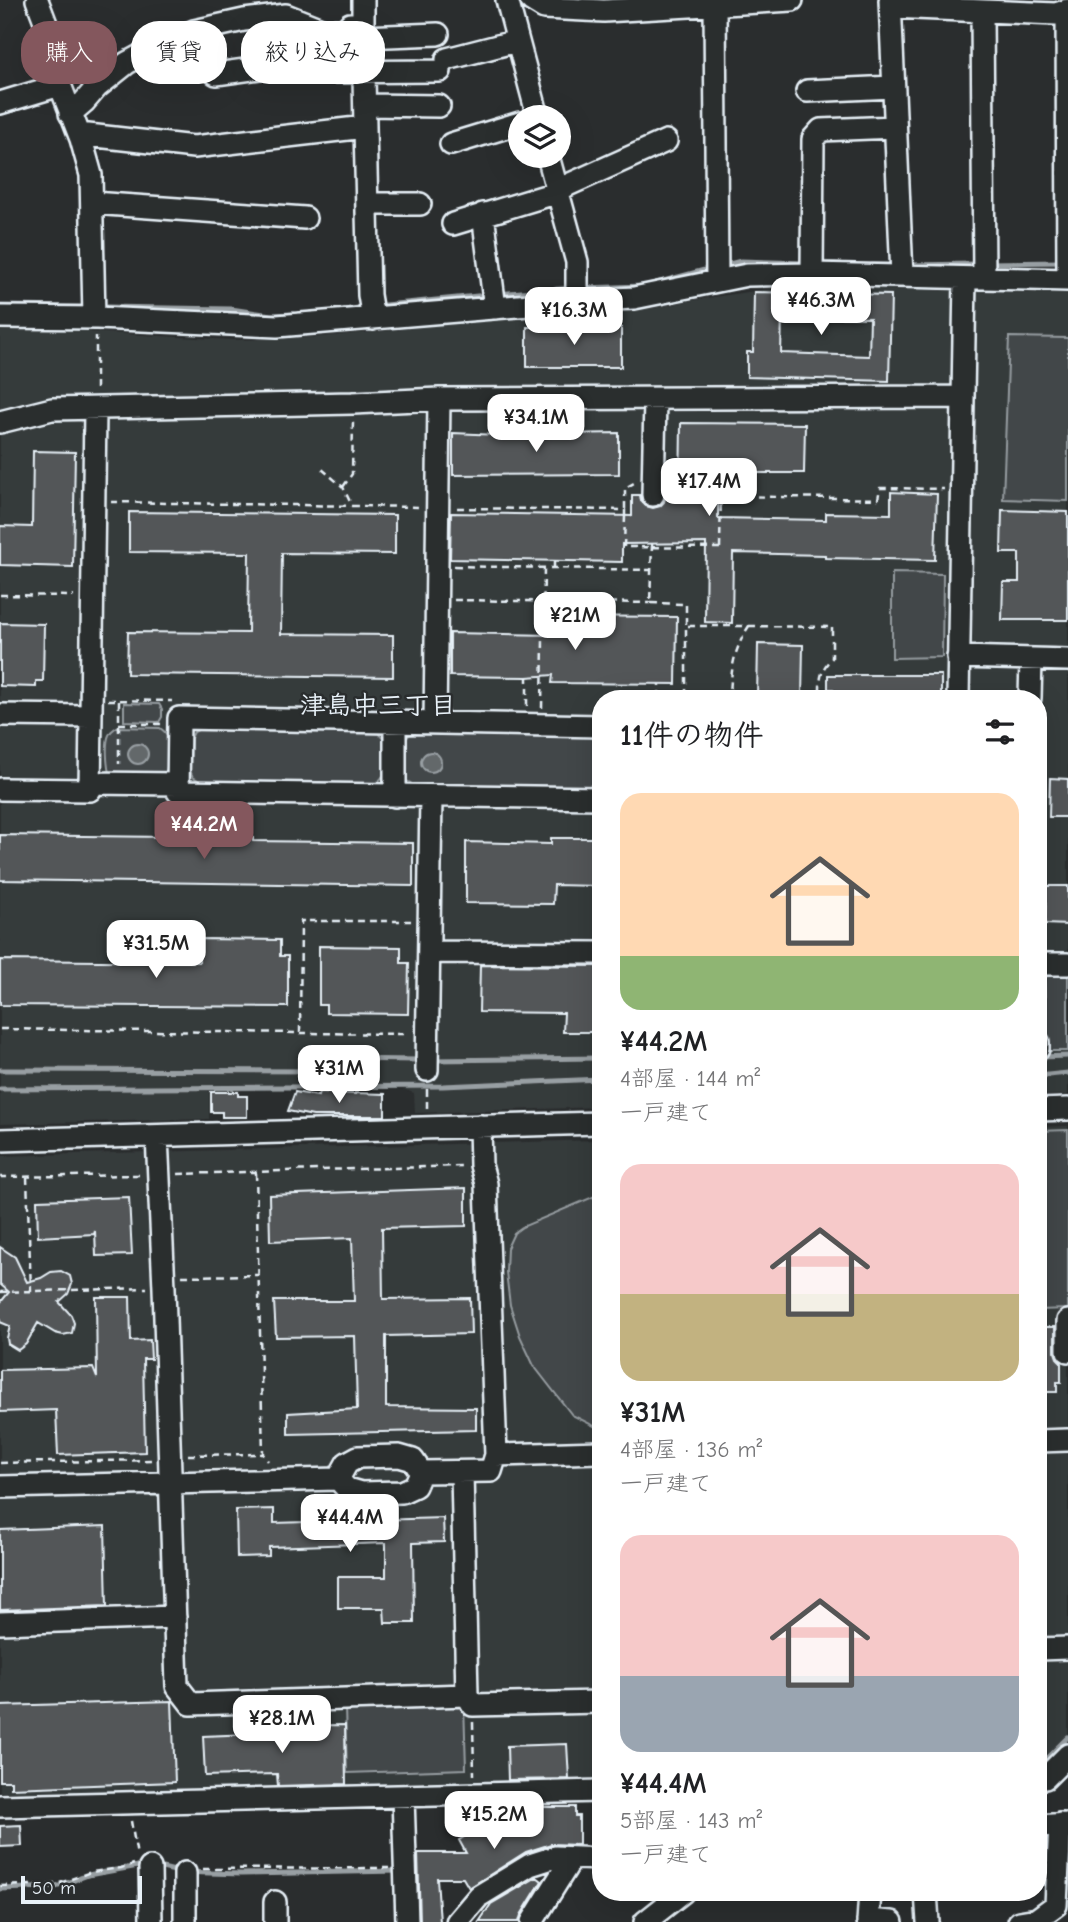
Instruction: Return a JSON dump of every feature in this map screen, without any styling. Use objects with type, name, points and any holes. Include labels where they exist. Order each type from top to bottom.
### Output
[{"type":"street","points":[[37,0],[48,29],[60,85],[79,134],[91,176],[96,318]]},
{"type":"street","points":[[348,0],[356,21]]},
{"type":"street","points":[[360,21],[363,0]]},
{"type":"street","points":[[507,0],[535,105]]},
{"type":"street","points":[[531,0],[544,8],[604,11],[792,0]]},
{"type":"street","points":[[715,4],[717,272]]},
{"type":"street","points":[[0,317],[96,318],[277,326],[371,311],[577,291],[634,298],[717,272],[747,275],[813,267],[979,271],[1068,280],[1068,10],[1056,14],[890,4],[902,269]]},
{"type":"street","points":[[70,114],[97,86],[127,63],[160,45],[242,10],[286,15],[301,21]]},
{"type":"street","points":[[958,690],[962,397],[979,271],[982,11]]},
{"type":"street","points":[[385,30],[438,34]]},
{"type":"street","points":[[385,69],[443,65],[517,41]]},
{"type":"street","points":[[364,84],[371,311]]},
{"type":"street","points":[[0,103],[60,85]]},
{"type":"street","points":[[807,91],[893,87]]},
{"type":"street","points":[[365,105],[439,106]]},
{"type":"street","points":[[79,134],[194,147],[365,127]]},
{"type":"street","points":[[451,144],[508,127]]},
{"type":"street","points":[[813,267],[813,139],[821,130],[895,127]]},
{"type":"street","points":[[453,224],[552,194],[666,141]]},
{"type":"street","points":[[552,168],[577,261],[577,291]]},
{"type":"street","points":[[92,204],[305,218]]},
{"type":"street","points":[[367,204],[420,204]]},
{"type":"street","points":[[483,215],[495,299]]},
{"type":"street","points":[[0,422],[52,409],[354,404],[439,399],[962,397]]},
{"type":"street","points":[[435,723],[439,399]]},
{"type":"street","points":[[653,488],[655,399]]},
{"type":"street","points":[[0,789],[90,790],[95,410]]},
{"type":"street","points":[[958,657],[1068,660]]},
{"type":"street","points":[[1030,690],[1031,659]]},
{"type":"street","points":[[0,715],[91,716]]},
{"type":"street","points":[[592,726],[179,718],[178,784],[178,792],[592,798]]},
{"type":"street","points":[[395,722],[395,796]]},
{"type":"street","points":[[90,783],[178,784]]},
{"type":"street","points":[[427,1063],[431,796]]},
{"type":"street","points":[[429,952],[592,953]]},
{"type":"street","points":[[1047,964],[1068,964]]},
{"type":"street","points":[[1047,1110],[1068,1110]]},
{"type":"street","points":[[0,1140],[592,1123]]},
{"type":"street","points":[[421,1472],[491,1471],[496,1455],[486,1184],[481,1165],[481,1126]]},
{"type":"street","points":[[157,1136],[177,1686],[191,1704],[470,1700],[592,1702]]},
{"type":"street","points":[[1068,1321],[1068,1351]]},
{"type":"street","points":[[1047,1441],[1068,1440]]},
{"type":"street","points":[[496,1455],[592,1452]]},
{"type":"street","points":[[338,1479],[347,1463],[358,1457],[399,1456],[413,1460],[421,1472]]},
{"type":"street","points":[[0,1488],[338,1479],[347,1489],[361,1493],[402,1492],[415,1486],[421,1472]]},
{"type":"street","points":[[462,1472],[470,1700]]},
{"type":"street","points":[[0,1623],[175,1617]]},
{"type":"street","points":[[1047,1649],[1068,1648]]},
{"type":"street","points":[[1047,1776],[1068,1755]]},
{"type":"street","points":[[0,1806],[403,1800],[475,1794],[592,1791]]},
{"type":"street","points":[[403,1800],[407,1922]]},
{"type":"street","points":[[1019,1922],[1037,1919],[1056,1905],[1062,1828]]},
{"type":"street","points":[[457,1922],[479,1896],[530,1865],[555,1857],[592,1859]]},
{"type":"street","points":[[532,1922],[572,1858]]},
{"type":"street","points":[[144,1865],[151,1922]]},
{"type":"street","points":[[185,1873],[185,1922]]},
{"type":"street","points":[[645,1922],[665,1901]]},
{"type":"street","points":[[869,1901],[868,1921],[892,1922]]},
{"type":"street","points":[[927,1901],[928,1922]]},
{"type":"path","points":[[95,410],[96,318]]},
{"type":"path","points":[[343,486],[352,474],[354,404]]},
{"type":"path","points":[[322,469],[343,486],[352,506]]},
{"type":"path","points":[[721,487],[722,548],[652,545],[624,547],[625,488],[635,482],[653,488],[666,482],[671,487],[721,487],[734,487],[734,496],[878,499],[880,488],[961,489]]},
{"type":"path","points":[[94,502],[625,510]]},
{"type":"path","points":[[625,516],[632,516]]},
{"type":"path","points":[[650,603],[652,545]]},
{"type":"path","points":[[554,561],[554,568]]},
{"type":"path","points":[[437,566],[651,570]]},
{"type":"path","points":[[542,725],[544,568]]},
{"type":"path","points":[[0,595],[92,596]]},
{"type":"path","points":[[436,599],[686,604],[686,690]]},
{"type":"path","points":[[687,626],[832,627],[832,657],[820,676],[820,690]]},
{"type":"path","points":[[731,690],[734,656],[748,626]]},
{"type":"path","points":[[527,677],[527,706]]},
{"type":"path","points":[[659,684],[659,690]]},
{"type":"path","points":[[119,701],[119,783]]},
{"type":"path","points":[[166,701],[166,710]]},
{"type":"path","points":[[119,724],[164,722]]},
{"type":"path","points":[[299,1032],[301,921],[429,922]]},
{"type":"path","points":[[0,1028],[427,1034]]},
{"type":"path","points":[[0,1177],[256,1173],[481,1165]]},
{"type":"path","points":[[256,1173],[263,1454],[268,1459],[269,1480]]},
{"type":"path","points":[[27,1177],[31,1291]]},
{"type":"path","points":[[0,1292],[260,1275]]},
{"type":"path","points":[[0,1463],[155,1460],[170,1455],[263,1454]]},
{"type":"path","points":[[470,1700],[475,1794]]},
{"type":"path","points":[[130,1812],[144,1865]]},
{"type":"shaded area","points":[[775,288],[1068,293],[1068,1095],[1047,1096],[1047,690],[592,690],[592,1107],[415,1113],[414,1093],[403,1089],[209,1091],[209,1119],[0,1124],[0,326],[91,326],[91,332],[232,340],[318,337],[653,308]]},
{"type":"shaded area","points":[[1009,337],[1068,338],[1068,501],[1003,499]]},
{"type":"shaded area","points":[[892,573],[943,574],[942,657],[892,658]]},
{"type":"shaded area","points":[[124,703],[159,704],[162,717],[159,722],[124,721]]},
{"type":"shaded area","points":[[117,727],[160,728],[165,732],[168,736],[169,752],[164,776],[110,776],[107,744],[110,733]]},
{"type":"shaded area","points":[[200,729],[377,732],[386,742],[385,771],[375,784],[200,781],[193,777],[190,771],[191,738],[194,732]]},
{"type":"shaded area","points":[[415,732],[592,735],[592,787],[414,785],[407,781],[405,774],[405,741]]},
{"type":"shaded area","points":[[138,744],[145,747],[148,754],[145,761],[138,764],[131,761],[128,754],[131,747]]},
{"type":"shaded area","points":[[431,752],[438,755],[441,762],[438,769],[431,772],[424,769],[421,762],[424,755]]},
{"type":"shaded area","points":[[1053,970],[1068,970],[1068,1051],[1047,1051],[1047,976]]},
{"type":"shaded area","points":[[1068,1126],[1068,1745],[1047,1764],[1047,1127]]},
{"type":"shaded area","points":[[1068,1130],[1068,1309],[1047,1310],[1047,1131]]},
{"type":"shaded area","points":[[592,1140],[592,1785],[0,1801],[0,1156]]},
{"type":"shaded area","points":[[592,1197],[592,1425],[572,1415],[534,1366],[520,1336],[510,1305],[506,1272],[507,1248],[514,1233],[522,1227]]},
{"type":"shaded area","points":[[464,1703],[466,1769],[347,1773],[345,1707]]},
{"type":"building","points":[[754,292],[891,295],[889,381],[747,377],[747,352],[753,352]],"holes":[[[782,316],[870,318],[869,356],[781,353]]]},
{"type":"building","points":[[527,327],[621,327],[621,367],[527,367]]},
{"type":"building","points":[[681,423],[805,424],[804,473],[718,473],[718,518],[826,520],[826,513],[891,514],[891,492],[937,494],[935,560],[733,553],[732,623],[705,622],[706,543],[622,544],[622,562],[450,559],[451,513],[632,516],[632,495],[640,495],[646,506],[653,508],[664,502],[666,495],[680,495]]},
{"type":"building","points":[[453,433],[619,433],[619,474],[453,475]]},
{"type":"building","points":[[33,451],[75,452],[73,567],[0,565],[0,526],[32,527]]},
{"type":"building","points":[[1002,510],[1068,512],[1068,620],[1002,620],[1003,582],[1019,582],[1019,553],[1001,553]]},
{"type":"building","points":[[129,512],[395,515],[395,554],[282,553],[281,634],[393,635],[393,677],[127,674],[128,632],[248,633],[249,553],[129,552]]},
{"type":"building","points":[[553,616],[677,617],[676,684],[552,683],[553,675],[450,676],[450,633],[553,635]]},
{"type":"building","points":[[0,623],[44,624],[43,681],[36,681],[36,687],[0,686]]},
{"type":"building","points":[[758,644],[803,645],[802,690],[757,690]]},
{"type":"building","points":[[828,675],[941,675],[941,690],[828,689]]},
{"type":"building","points":[[1050,778],[1068,779],[1068,817],[1049,817]]},
{"type":"building","points":[[0,835],[413,843],[413,886],[0,880]]},
{"type":"building","points":[[551,838],[592,838],[592,886],[554,885],[553,904],[466,903],[466,842],[551,844]]},
{"type":"building","points":[[1047,886],[1068,886],[1068,925],[1047,924]]},
{"type":"building","points":[[199,939],[280,940],[280,956],[288,956],[288,1007],[0,1005],[0,960],[199,962]]},
{"type":"building","points":[[319,946],[401,947],[401,963],[409,963],[408,1014],[326,1013],[326,1005],[319,1005]]},
{"type":"building","points":[[480,965],[592,966],[592,1032],[563,1032],[564,1013],[479,1012]]},
{"type":"building","points":[[211,1092],[238,1092],[238,1096],[247,1096],[247,1117],[222,1117],[222,1112],[211,1112]]},
{"type":"building","points":[[295,1092],[318,1096],[319,1092],[385,1094],[385,1116],[313,1116],[288,1111]]},
{"type":"building","points":[[466,1188],[466,1226],[382,1228],[383,1299],[470,1298],[471,1334],[386,1336],[386,1407],[476,1408],[476,1430],[288,1434],[288,1413],[357,1409],[355,1336],[276,1337],[274,1301],[354,1301],[352,1238],[270,1241],[269,1195]]},
{"type":"building","points":[[129,1197],[132,1255],[96,1256],[95,1231],[94,1234],[38,1237],[37,1200]]},
{"type":"building","points":[[0,1247],[15,1257],[27,1282],[51,1272],[61,1271],[70,1276],[72,1284],[68,1294],[59,1302],[71,1315],[74,1323],[72,1333],[55,1333],[38,1323],[26,1344],[18,1350],[8,1344],[10,1326],[0,1322],[0,1303],[9,1292],[0,1284]]},
{"type":"building","points":[[96,1297],[130,1297],[131,1341],[150,1340],[151,1359],[143,1359],[145,1452],[58,1455],[56,1410],[0,1412],[0,1370],[93,1368],[97,1378]]},
{"type":"building","points":[[1047,1327],[1055,1327],[1055,1352],[1061,1362],[1061,1382],[1057,1382],[1057,1392],[1047,1392]]},
{"type":"building","points":[[274,1509],[274,1523],[443,1518],[444,1542],[413,1543],[414,1623],[385,1623],[384,1608],[338,1608],[338,1577],[386,1577],[386,1543],[269,1547],[269,1556],[237,1557],[236,1510]]},
{"type":"building","points":[[105,1526],[107,1606],[0,1610],[0,1530]]},
{"type":"building","points":[[172,1701],[175,1782],[11,1788],[11,1781],[0,1781],[0,1706]]},
{"type":"building","points":[[345,1725],[346,1784],[278,1786],[277,1774],[205,1776],[203,1736],[277,1733],[277,1726]]},
{"type":"building","points":[[567,1744],[569,1779],[508,1780],[507,1746]]},
{"type":"building","points":[[533,1807],[575,1807],[575,1816],[579,1816],[579,1845],[551,1844],[526,1852],[469,1888],[463,1878],[437,1878],[440,1922],[420,1922],[418,1853],[466,1853],[459,1840],[488,1823],[490,1825],[502,1817],[517,1817]]},
{"type":"building","points":[[21,1825],[22,1846],[0,1847],[0,1826]]},
{"type":"building","points":[[537,1877],[542,1881],[519,1922],[479,1922],[491,1904]]},
{"type":"waterway","points":[[722,266],[741,261],[806,263]]},
{"type":"waterway","points":[[987,263],[1061,262]]},
{"type":"waterway","points":[[816,263],[841,264]]},
{"type":"waterway","points":[[907,265],[977,264]]},
{"type":"waterway","points":[[872,265],[897,265]]},
{"type":"waterway","points":[[581,288],[645,286],[712,268]]},
{"type":"waterway","points":[[497,294],[571,288]]},
{"type":"waterway","points":[[375,306],[488,295]]},
{"type":"waterway","points":[[0,306],[83,307]]},
{"type":"waterway","points":[[104,307],[231,309],[271,315],[293,314]]},
{"type":"waterway","points":[[344,310],[366,307]]},
{"type":"waterway","points":[[1047,1057],[1068,1056]]},
{"type":"waterway","points":[[432,1060],[592,1058]]},
{"type":"waterway","points":[[0,1070],[327,1071],[327,1059],[422,1060]]},
{"type":"waterway","points":[[1047,1075],[1068,1073]]},
{"type":"waterway","points":[[0,1089],[443,1086],[592,1079]]},
{"type":"waterway","points":[[1047,1758],[1068,1737]]},
{"type":"waterway","points":[[0,1889],[56,1887],[88,1875],[144,1865]]},
{"type":"waterway","points":[[154,1866],[179,1872],[241,1874],[399,1871]]},
{"type":"district","name":"津島中三丁目","points":[[378,705]]}]
